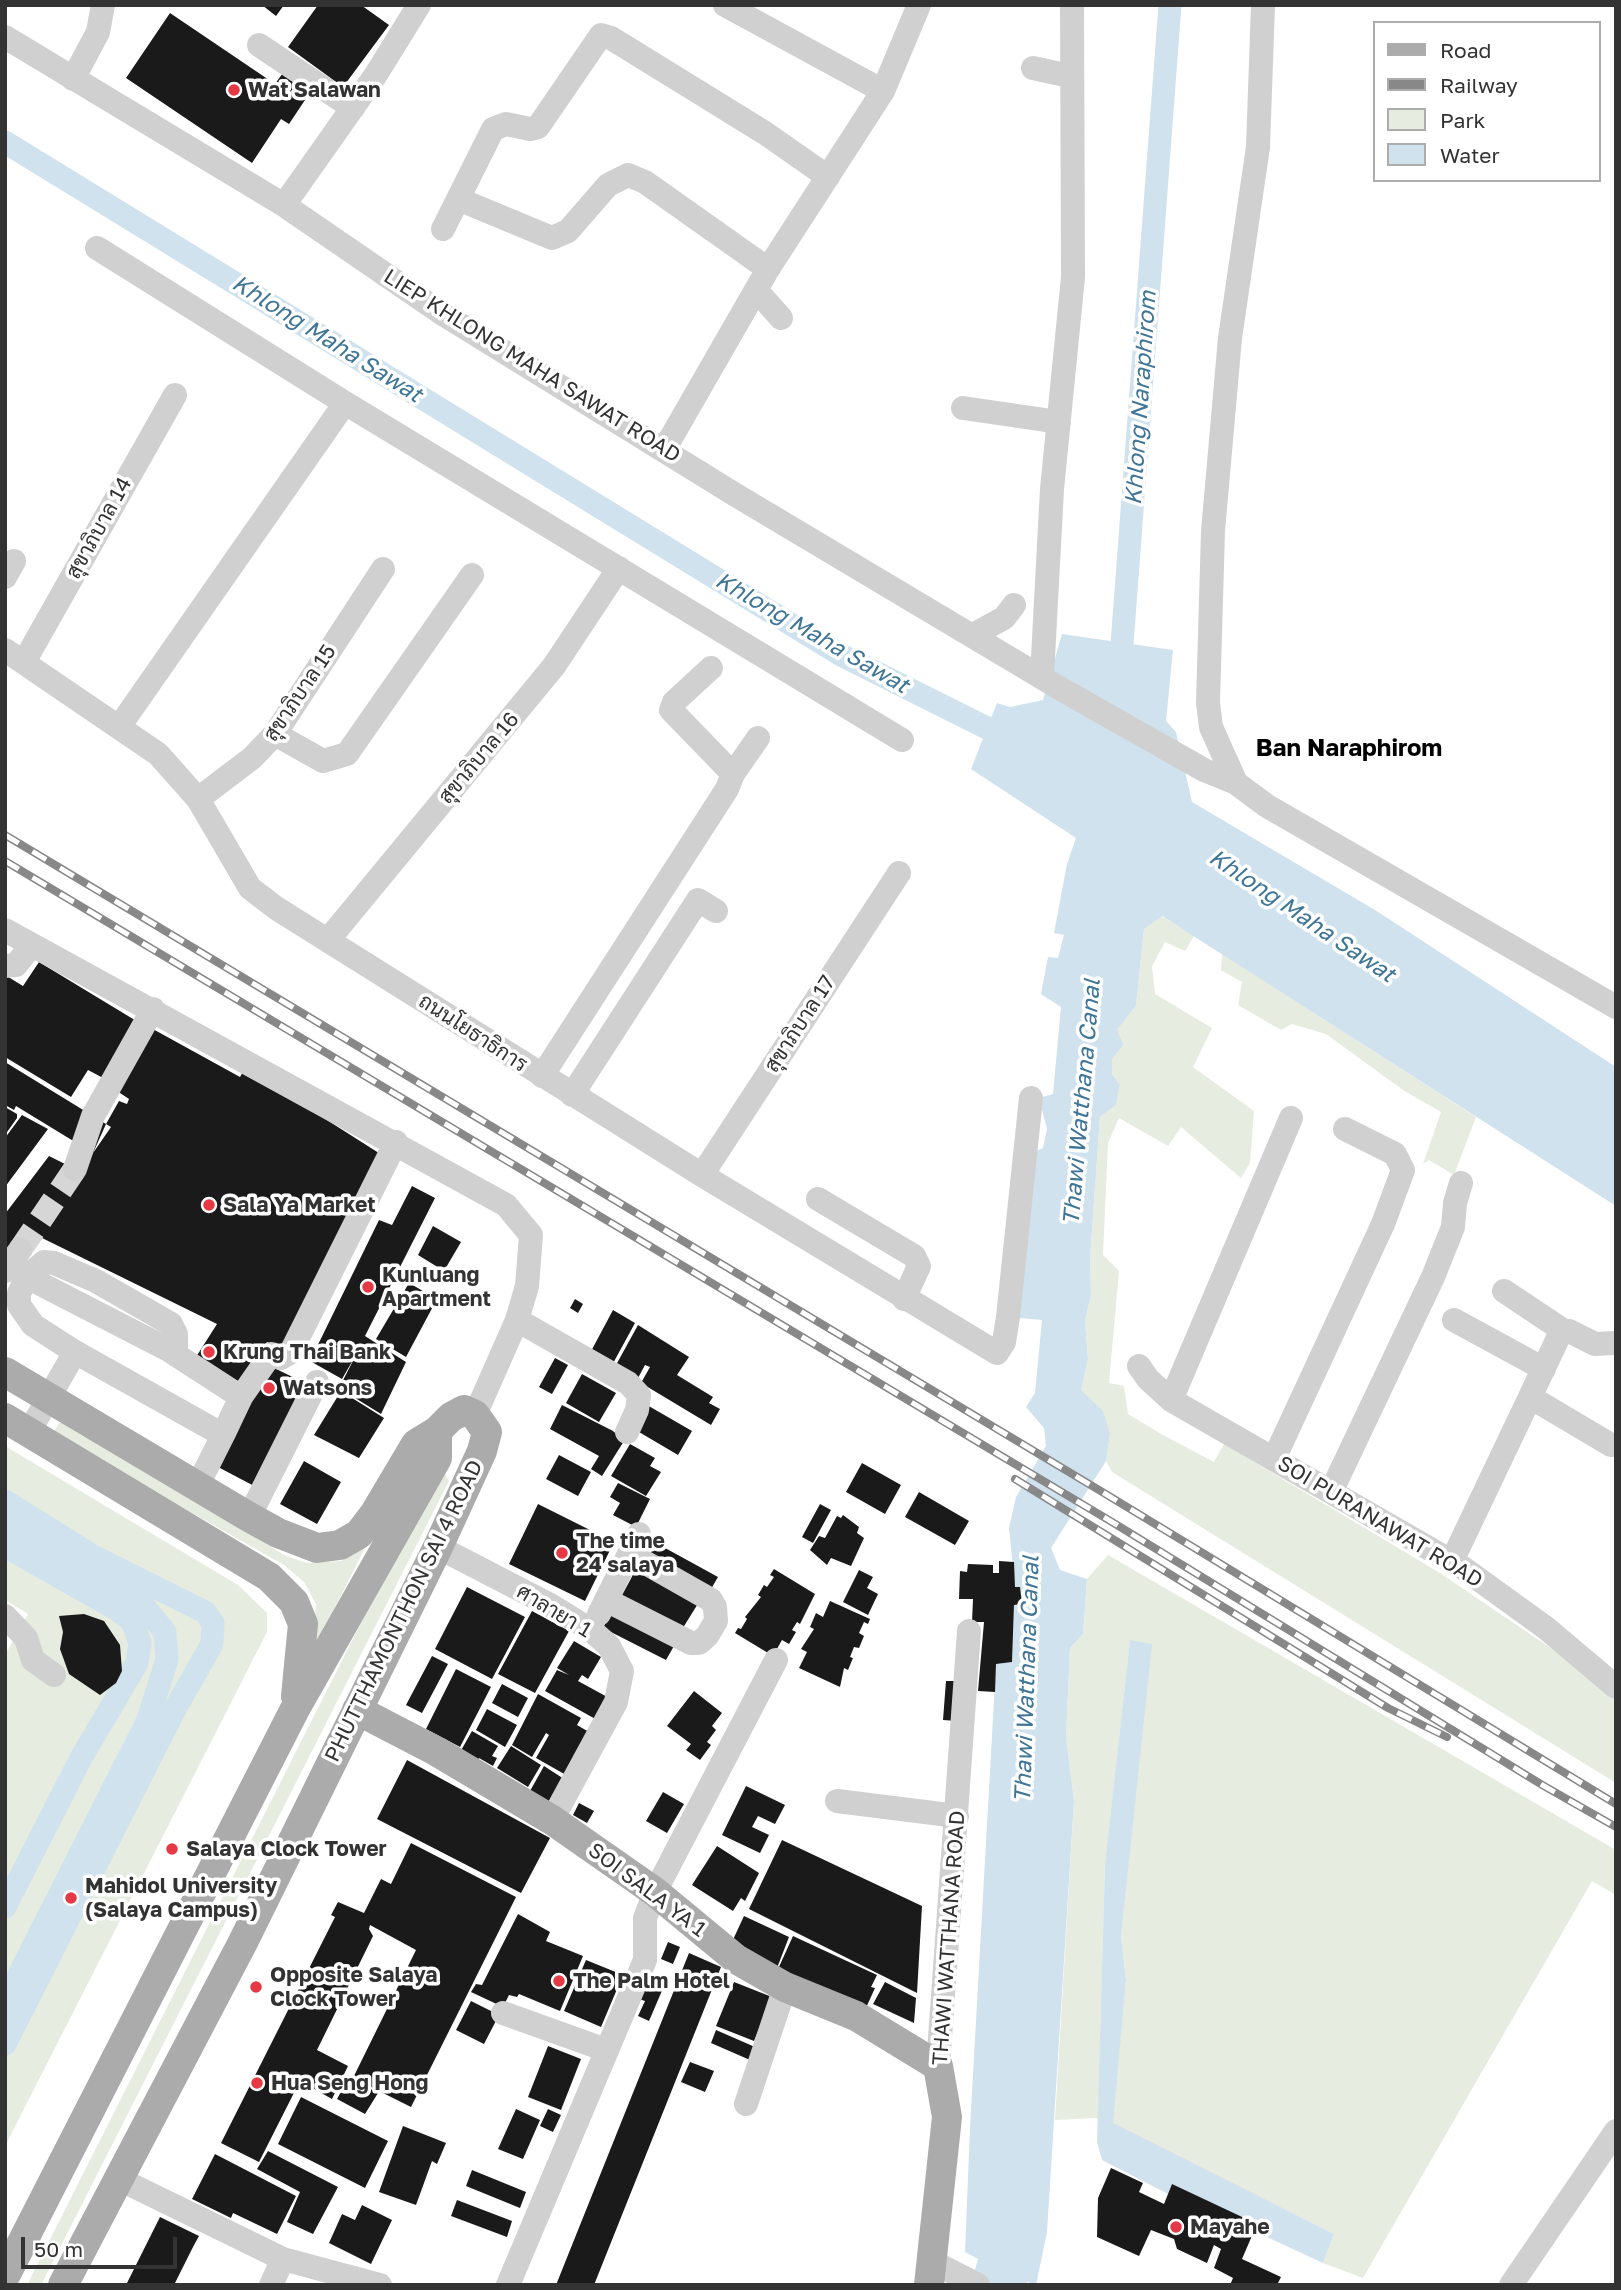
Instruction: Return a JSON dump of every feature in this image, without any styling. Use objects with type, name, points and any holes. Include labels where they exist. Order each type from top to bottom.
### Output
[{"type":"main road","points":[[5,1372],[249,1517],[278,1533],[317,1548],[340,1545],[359,1534],[375,1513],[416,1444],[464,1410],[475,1415]]},
{"type":"main road","name":"PHUTTHAMONTHON SAI 4 ROAD","points":[[63,2285],[242,1944],[438,1547],[482,1451],[487,1432],[475,1415]]},
{"type":"main road","points":[[17,1425],[269,1577],[294,1602],[303,1624],[296,1707]]},
{"type":"main road","name":"PHUTTHAMONTHON SAI 4 ROAD","points":[[5,2276],[296,1707],[437,1458],[437,1431]]},
{"type":"main road","name":"SOI SALA YA 1","points":[[357,1710],[436,1751],[552,1821],[655,1892],[736,1959],[785,1987],[856,2016],[938,2066]]},
{"type":"main road","name":"THAWI WATTHANA ROAD","points":[[937,2273],[947,2117],[938,2066]]},
{"type":"street","points":[[73,79],[99,32],[103,5]]},
{"type":"street","points":[[284,205],[353,108],[419,5]]},
{"type":"street","points":[[725,5],[883,91]]},
{"type":"street","points":[[664,450],[762,279],[883,91],[919,5]]},
{"type":"street","points":[[1052,683],[1052,489],[1073,277],[1070,76],[1072,5]]},
{"type":"street","points":[[1263,5],[1258,147],[1230,338],[1213,531],[1208,703],[1211,727],[1236,783],[1267,806],[1616,1007]]},
{"type":"street","points":[[443,229],[493,129],[506,124],[530,129],[538,127],[601,35],[611,38],[753,126],[828,177]]},
{"type":"street","name":"LIEP KHLONG MAHA SAWAT ROAD","points":[[5,37],[284,205],[443,314],[664,450],[1052,683],[1204,770],[1236,783]]},
{"type":"street","points":[[259,45],[353,108]]},
{"type":"street","points":[[1033,68],[1070,76]]},
{"type":"street","points":[[458,199],[552,237],[568,231],[608,185],[628,175],[645,182],[762,279],[781,317]]},
{"type":"street","points":[[97,248],[345,403],[902,740]]},
{"type":"street","name":"สุขาภิบาล 14","points":[[15,656],[175,395]]},
{"type":"street","points":[[119,727],[345,403]]},
{"type":"street","points":[[963,408],[1059,422]]},
{"type":"street","name":"สุขาภิบาล 16","points":[[328,940],[554,667],[619,568]]},
{"type":"street","name":"สุขาภิบาล 15","points":[[198,799],[252,758],[275,734],[383,569]]},
{"type":"street","points":[[275,734],[323,761],[347,754],[472,575]]},
{"type":"street","points":[[973,635],[1004,618],[1014,605]]},
{"type":"street","name":"ถนนโยธาธิการ","points":[[15,656],[158,754],[198,799],[250,888],[572,1095],[997,1353],[1004,1342],[1008,1317],[1031,1098]]},
{"type":"street","points":[[710,668],[674,702],[671,710],[733,774]]},
{"type":"street","points":[[542,1076],[758,738]]},
{"type":"street","name":"สุขาภิบาล 17","points":[[702,1175],[899,873]]},
{"type":"street","points":[[572,1095],[698,900],[716,911]]},
{"type":"street","points":[[5,930],[396,1142],[506,1205],[531,1235],[527,1286],[517,1320],[475,1415]]},
{"type":"street","points":[[5,966],[16,965],[31,946]]},
{"type":"street","points":[[75,1170],[93,1116],[153,1009]]},
{"type":"street","points":[[1171,1400],[1291,1118]]},
{"type":"street","points":[[1274,1459],[1382,1224],[1403,1170],[1395,1154],[1345,1129]]},
{"type":"street","points":[[197,1486],[241,1397],[271,1354],[282,1358],[291,1352],[396,1142]]},
{"type":"street","points":[[1331,1492],[1433,1277],[1453,1227],[1455,1203],[1461,1182]]},
{"type":"street","points":[[818,1199],[914,1256],[919,1266],[904,1299]]},
{"type":"street","points":[[20,1250],[16,1274],[19,1305],[33,1325],[75,1352],[223,1435]]},
{"type":"street","points":[[16,1274],[44,1262],[54,1263],[96,1281],[171,1324],[176,1334],[176,1355],[241,1397]]},
{"type":"street","points":[[1504,1291],[1564,1331],[1595,1344],[1616,1343]]},
{"type":"street","points":[[517,1320],[628,1383],[639,1395],[637,1410],[627,1432]]},
{"type":"street","points":[[1454,1320],[1544,1369]]},
{"type":"street","points":[[1452,1561],[1564,1331]]},
{"type":"street","points":[[17,1425],[47,1399],[75,1352]]},
{"type":"street","name":"SOI PURANAWAT ROAD","points":[[1139,1366],[1148,1379],[1171,1400],[1452,1561],[1546,1628],[1616,1686]]},
{"type":"street","points":[[249,1517],[317,1382]]},
{"type":"street","points":[[1530,1397],[1611,1445]]},
{"type":"street","points":[[591,1630],[606,1600],[635,1544],[711,1600],[716,1621],[707,1636],[699,1643],[691,1643],[606,1600]]},
{"type":"street","name":"ศาลายา 1","points":[[438,1547],[591,1630],[609,1646],[622,1671],[616,1702],[552,1821]]},
{"type":"street","points":[[5,1616],[26,1639],[33,1660],[54,1675]]},
{"type":"street","name":"THAWI WATTHANA ROAD","points":[[938,2066],[969,1631]]},
{"type":"street","points":[[508,2285],[645,1960],[645,1917],[655,1892],[776,1660]]},
{"type":"street","points":[[837,1801],[957,1816]]},
{"type":"street","points":[[746,2104],[785,1987]]},
{"type":"street","points":[[502,2013],[606,2050]]},
{"type":"street","points":[[1511,2285],[1616,2131]]},
{"type":"street","points":[[117,2178],[283,2259],[380,2285]]},
{"type":"street","points":[[271,2285],[283,2259]]},
{"type":"street","points":[[937,2273],[978,2285]]},
{"type":"green space","points":[[1161,916],[1194,936],[1185,951],[1165,942],[1152,966],[1155,994],[1212,1028],[1193,1067],[1254,1111],[1250,1163],[1241,1178],[1181,1127],[1168,1146],[1119,1118],[1108,1143],[1103,1255],[1119,1271],[1109,1383],[1124,1386],[1128,1414],[1214,1462],[1224,1444],[1440,1573],[1558,1653],[1616,1701],[1616,1783],[1112,1472],[1106,1461],[1110,1434],[1081,1390],[1088,1359],[1085,1321],[1091,1295],[1090,1258],[1100,1117],[1116,1105],[1120,1085],[1112,1074],[1112,1059],[1117,1030],[1136,1006],[1144,929]]},
{"type":"green space","points":[[1222,954],[1476,1117],[1454,1175],[1429,1160],[1423,1164],[1441,1112],[1403,1090],[1326,1034],[1292,1024],[1281,1030],[1238,1005],[1242,982],[1221,970]]},
{"type":"green space","points":[[59,1423],[66,1423],[286,1556],[307,1563],[342,1561],[371,1536],[313,1651],[316,1604],[304,1582],[284,1565],[58,1437],[54,1432]]},
{"type":"green space","name":"Mahidol University (Salaya Campus)","points":[[5,1446],[238,1585],[267,1613],[267,1632],[5,2146],[5,1655],[28,1614],[5,1600]]},
{"type":"green space","points":[[445,1474],[449,1481],[41,2285],[27,2285],[435,1476]]},
{"type":"green space","points":[[1108,1555],[1616,1850],[1616,1895],[1592,1881],[1363,2278],[1323,2263],[1334,2234],[1112,2124],[1126,1980],[1121,1936],[1129,1855],[1130,1641],[1105,1865],[1098,2118],[1055,2120],[1074,1801],[1066,1737],[1070,1648],[1083,1634],[1087,1579]]},
{"type":"water","name":"Thawi Watthana Canal","points":[[1062,634],[1173,650],[1166,721],[1176,732],[1192,802],[1375,910],[1616,1067],[1616,1206],[1162,916],[1144,929],[1136,1006],[1117,1030],[1123,1045],[1112,1059],[1112,1074],[1120,1085],[1116,1105],[1100,1117],[1090,1258],[1091,1295],[1085,1321],[1088,1359],[1081,1390],[1103,1411],[1110,1434],[1106,1461],[1051,1548],[1060,1570],[1087,1579],[1083,1634],[1070,1648],[1066,1737],[1074,1801],[1047,2232],[1036,2285],[1027,2282],[1026,2285],[971,2285],[978,2259],[965,2252],[996,1664],[1012,1662],[1014,1605],[1022,1604],[1020,1587],[1015,1587],[1009,1528],[1016,1497],[1046,1446],[1044,1428],[1026,1407],[1035,1393],[1042,1320],[1019,1318],[1036,1151],[1043,1148],[1047,1129],[1039,1098],[1053,1094],[1061,1007],[1041,994],[1048,957],[1058,958],[1064,935],[1054,933],[1067,864],[1076,838],[971,769],[997,703],[1010,707],[1043,700]]},
{"type":"water","points":[[1130,1640],[1152,1644],[1121,1936],[1126,1980],[1113,2123],[1334,2234],[1323,2263],[1254,2231],[1256,2224],[1172,2184],[1168,2194],[1102,2160],[1097,2142],[1105,1864]]},
{"type":"building","points":[[262,5],[284,5],[276,16]]},
{"type":"building","points":[[318,5],[361,5],[389,25],[343,87],[288,47]]},
{"type":"building","points":[[170,13],[275,84],[285,70],[313,88],[289,124],[281,119],[252,163],[126,78]]},
{"type":"building","points":[[39,962],[138,1022],[105,1079],[88,1070],[71,1097],[5,1057],[5,975],[23,986]]},
{"type":"building","points":[[151,1028],[240,1077],[245,1068],[382,1155],[284,1352],[267,1342],[243,1384],[196,1357],[217,1324],[38,1236],[27,1255],[5,1258],[5,1214],[49,1156],[81,1172],[111,1127],[106,1124],[119,1101],[127,1104],[129,1099],[117,1091]]},
{"type":"building","points":[[5,1062],[106,1124],[93,1153],[16,1106],[14,1110],[5,1105]]},
{"type":"building","points":[[5,1107],[17,1114],[17,1118],[5,1135]]},
{"type":"building","points":[[22,1115],[48,1129],[5,1187],[5,1138]]},
{"type":"building","name":"Kunluang Apartment","points":[[412,1186],[435,1198],[365,1336],[406,1362],[381,1414],[339,1388],[357,1353],[342,1379],[310,1361],[379,1220],[392,1225]]},
{"type":"building","points":[[433,1226],[461,1242],[444,1271],[418,1255]]},
{"type":"building","points":[[409,1283],[437,1299],[406,1357],[376,1339]]},
{"type":"building","points":[[575,1299],[583,1304],[578,1313],[570,1308]]},
{"type":"building","points":[[613,1310],[635,1323],[611,1367],[589,1355]]},
{"type":"building","points":[[638,1325],[689,1357],[677,1375],[713,1397],[709,1403],[720,1409],[711,1425],[641,1383],[650,1367],[645,1365],[638,1378],[616,1365]]},
{"type":"building","points":[[555,1358],[568,1365],[552,1394],[539,1387]]},
{"type":"building","points":[[270,1366],[303,1382],[256,1487],[218,1467]]},
{"type":"building","points":[[582,1374],[616,1393],[599,1422],[566,1403]]},
{"type":"building","points":[[341,1391],[384,1418],[359,1458],[314,1435]]},
{"type":"building","points":[[562,1405],[613,1431],[624,1441],[602,1476],[591,1469],[599,1456],[550,1429]]},
{"type":"building","points":[[647,1405],[692,1431],[678,1455],[639,1432]]},
{"type":"building","points":[[630,1444],[655,1458],[650,1466],[661,1472],[646,1496],[611,1476]]},
{"type":"building","points":[[559,1455],[591,1472],[578,1496],[546,1479]]},
{"type":"building","points":[[304,1461],[341,1482],[317,1524],[280,1504]]},
{"type":"building","points":[[862,1463],[901,1485],[885,1514],[846,1492]]},
{"type":"building","points":[[618,1483],[650,1499],[636,1527],[613,1515],[620,1503],[610,1497]]},
{"type":"building","points":[[919,1492],[969,1521],[955,1545],[905,1517]]},
{"type":"building","points":[[538,1504],[614,1542],[585,1601],[509,1564]]},
{"type":"building","points":[[820,1504],[831,1510],[813,1543],[802,1537]]},
{"type":"building","points":[[843,1515],[859,1527],[857,1533],[864,1538],[851,1566],[831,1558],[827,1565],[810,1550],[819,1536],[825,1538],[837,1516],[841,1518]]},
{"type":"building","points":[[656,1543],[718,1577],[711,1589],[649,1556]]},
{"type":"building","points":[[999,1561],[1014,1562],[1015,1587],[1020,1587],[1022,1604],[1014,1605],[1012,1662],[996,1664],[995,1692],[978,1691],[984,1622],[972,1622],[973,1599],[959,1599],[960,1571],[967,1572],[968,1564],[993,1565],[993,1573],[999,1573]]},
{"type":"building","points":[[636,1569],[699,1602],[681,1631],[620,1599]]},
{"type":"building","points":[[774,1569],[815,1594],[800,1624],[797,1622],[792,1630],[796,1632],[789,1644],[782,1640],[773,1656],[735,1633],[738,1628],[741,1629],[747,1619],[745,1617],[761,1597],[758,1595],[764,1585],[767,1587],[774,1577],[770,1575]]},
{"type":"building","points":[[859,1570],[873,1577],[867,1588],[878,1594],[868,1615],[843,1602]]},
{"type":"building","points":[[467,1587],[525,1617],[492,1679],[435,1649]]},
{"type":"building","points":[[830,1601],[870,1619],[868,1624],[864,1622],[859,1633],[864,1636],[859,1648],[854,1647],[848,1670],[844,1668],[840,1687],[799,1668],[807,1652],[801,1649],[814,1629],[810,1627],[816,1613],[823,1617]]},
{"type":"building","points":[[532,1611],[569,1631],[535,1693],[498,1674]]},
{"type":"building","points":[[84,1614],[104,1621],[120,1645],[122,1671],[116,1683],[100,1695],[69,1674],[60,1649],[63,1632],[59,1616]]},
{"type":"building","points":[[610,1614],[674,1646],[666,1660],[603,1628]]},
{"type":"building","points":[[574,1641],[601,1657],[588,1679],[582,1675],[578,1681],[611,1699],[599,1721],[545,1691],[557,1670],[569,1675],[557,1668]]},
{"type":"building","points":[[432,1656],[448,1664],[422,1713],[406,1705]]},
{"type":"building","points":[[456,1669],[491,1687],[460,1747],[426,1729]]},
{"type":"building","points":[[946,1681],[960,1681],[957,1721],[943,1720]]},
{"type":"building","points":[[502,1684],[528,1698],[518,1717],[492,1703]]},
{"type":"building","points":[[694,1691],[722,1713],[712,1726],[716,1730],[707,1742],[711,1745],[700,1760],[686,1750],[691,1744],[667,1726]]},
{"type":"building","points":[[538,1694],[581,1718],[577,1725],[589,1732],[566,1775],[536,1758],[549,1735],[546,1733],[532,1757],[512,1745]]},
{"type":"building","points":[[487,1709],[517,1725],[505,1747],[476,1730]]},
{"type":"building","points":[[472,1731],[498,1746],[492,1756],[497,1758],[493,1766],[479,1758],[476,1763],[459,1754]]},
{"type":"building","points":[[511,1746],[541,1765],[528,1787],[497,1768]]},
{"type":"building","points":[[407,1760],[550,1838],[521,1893],[377,1819]]},
{"type":"building","points":[[544,1766],[564,1779],[550,1803],[530,1791]]},
{"type":"building","points":[[746,1786],[785,1805],[775,1824],[758,1816],[752,1827],[769,1835],[760,1853],[722,1835]]},
{"type":"building","points":[[663,1792],[684,1804],[667,1833],[646,1821]]},
{"type":"building","points":[[579,1803],[594,1811],[587,1823],[573,1815]]},
{"type":"building","points":[[782,1840],[922,1906],[917,1993],[749,1909]]},
{"type":"building","points":[[411,1843],[516,1897],[411,2107],[353,2078],[416,1950],[370,1925],[373,1936],[317,2050],[348,2066],[332,2099],[300,2081],[259,2162],[221,2143],[335,1917],[331,1915],[338,1902],[364,1913],[381,1879],[391,1884]]},
{"type":"building","points":[[717,1846],[759,1873],[745,1901],[741,1898],[733,1911],[692,1885]]},
{"type":"building","points":[[518,1914],[550,1932],[546,1941],[583,1956],[560,2011],[519,1994],[517,1997],[509,1995],[503,2007],[471,1992],[476,1984],[482,1985]]},
{"type":"building","points":[[744,1916],[789,1937],[777,1968],[731,1944]]},
{"type":"building","points":[[793,1936],[877,1975],[871,1987],[875,1988],[865,2010],[778,1969]]},
{"type":"building","points":[[668,1942],[680,1947],[673,1964],[661,1959]]},
{"type":"building","points":[[689,1953],[721,1967],[594,2285],[556,2285]]},
{"type":"building","points":[[586,1960],[623,1975],[601,2027],[564,2011]]},
{"type":"building","points":[[656,1974],[667,1979],[649,2021],[638,2016],[645,2001],[639,1999],[644,1986],[650,1989]]},
{"type":"building","points":[[734,1982],[772,1997],[754,2041],[716,2026]]},
{"type":"building","points":[[885,1982],[916,1998],[914,2023],[873,2004]]},
{"type":"building","points":[[471,2001],[499,2015],[484,2044],[456,2030]]},
{"type":"building","points":[[716,2030],[755,2047],[750,2060],[711,2043]]},
{"type":"building","points":[[548,2046],[581,2059],[561,2110],[528,2097]]},
{"type":"building","points":[[690,2062],[714,2071],[705,2092],[681,2082]]},
{"type":"building","points":[[349,2077],[378,2093],[365,2114],[337,2099]]},
{"type":"building","points":[[301,2097],[388,2141],[365,2188],[278,2144]]},
{"type":"building","points":[[516,2109],[540,2120],[523,2159],[498,2149]]},
{"type":"building","points":[[548,2109],[561,2115],[553,2132],[540,2126]]},
{"type":"building","points":[[403,2126],[446,2143],[437,2164],[432,2161],[416,2205],[379,2192]]},
{"type":"building","points":[[268,2151],[338,2187],[313,2234],[287,2222],[300,2192],[257,2169]]},
{"type":"building","points":[[215,2154],[296,2196],[277,2234],[233,2213],[231,2218],[192,2199]]},
{"type":"building","name":"Mayahe","points":[[1111,2168],[1143,2183],[1139,2192],[1164,2204],[1172,2184],[1257,2224],[1242,2259],[1281,2277],[1277,2285],[1230,2285],[1233,2278],[1214,2268],[1221,2249],[1214,2245],[1207,2263],[1177,2249],[1174,2239],[1151,2230],[1139,2256],[1097,2237],[1098,2198]]},
{"type":"building","points":[[472,2170],[526,2192],[520,2208],[466,2186]]},
{"type":"building","points":[[457,2200],[512,2221],[507,2237],[451,2216]]},
{"type":"building","points":[[362,2205],[392,2220],[371,2264],[329,2243],[342,2214],[355,2220]]},
{"type":"building","points":[[160,2217],[199,2236],[174,2285],[126,2285]]},
{"type":"waterway","name":"Khlong Naraphirom","points":[[1120,671],[1170,5]]},
{"type":"waterway","name":"Khlong Maha Sawat","points":[[5,142],[841,655],[1013,741]]},
{"type":"waterway","points":[[5,1501],[93,1556],[205,1612],[213,1623],[212,1644],[175,1709],[5,2044]]},
{"type":"waterway","points":[[5,1521],[143,1605],[165,1632],[167,1659],[148,1720],[5,2002]]},
{"type":"waterway","points":[[5,1546],[116,1609],[132,1621],[140,1643],[137,1663],[81,1758],[5,1907]]},
{"type":"tunnel","points":[[20,1250],[75,1169]]},
{"type":"railway","points":[[5,835],[1104,1493],[1616,1804]]},
{"type":"railway","points":[[5,861],[1112,1522],[1544,1786],[1616,1827]]},
{"type":"railway","points":[[1015,1479],[1388,1708],[1447,1737]]},
{"type":"place","name":"Wat Salawan","points":[[234,90]]},
{"type":"place","name":"Sala Ya Market","points":[[209,1205]]},
{"type":"place","name":"Kunluang Apartment","points":[[368,1287]]},
{"type":"place","name":"Krung Thai Bank","points":[[209,1352]]},
{"type":"place","name":"Watsons","points":[[269,1388]]},
{"type":"place","name":"The time 24 salaya","points":[[562,1553]]},
{"type":"place","name":"Salaya Clock Tower","points":[[172,1849]]},
{"type":"place","name":"Mahidol University (Salaya Campus)","points":[[71,1898]]},
{"type":"place","name":"The Palm Hotel","points":[[559,1981]]},
{"type":"place","name":"Opposite Salaya Clock Tower","points":[[256,1987]]},
{"type":"place","name":"Hua Seng Hong","points":[[257,2083]]},
{"type":"place","name":"Mayahe","points":[[1176,2227]]},
{"type":"district","name":"Ban Naraphirom","points":[[1349,748]]}]
